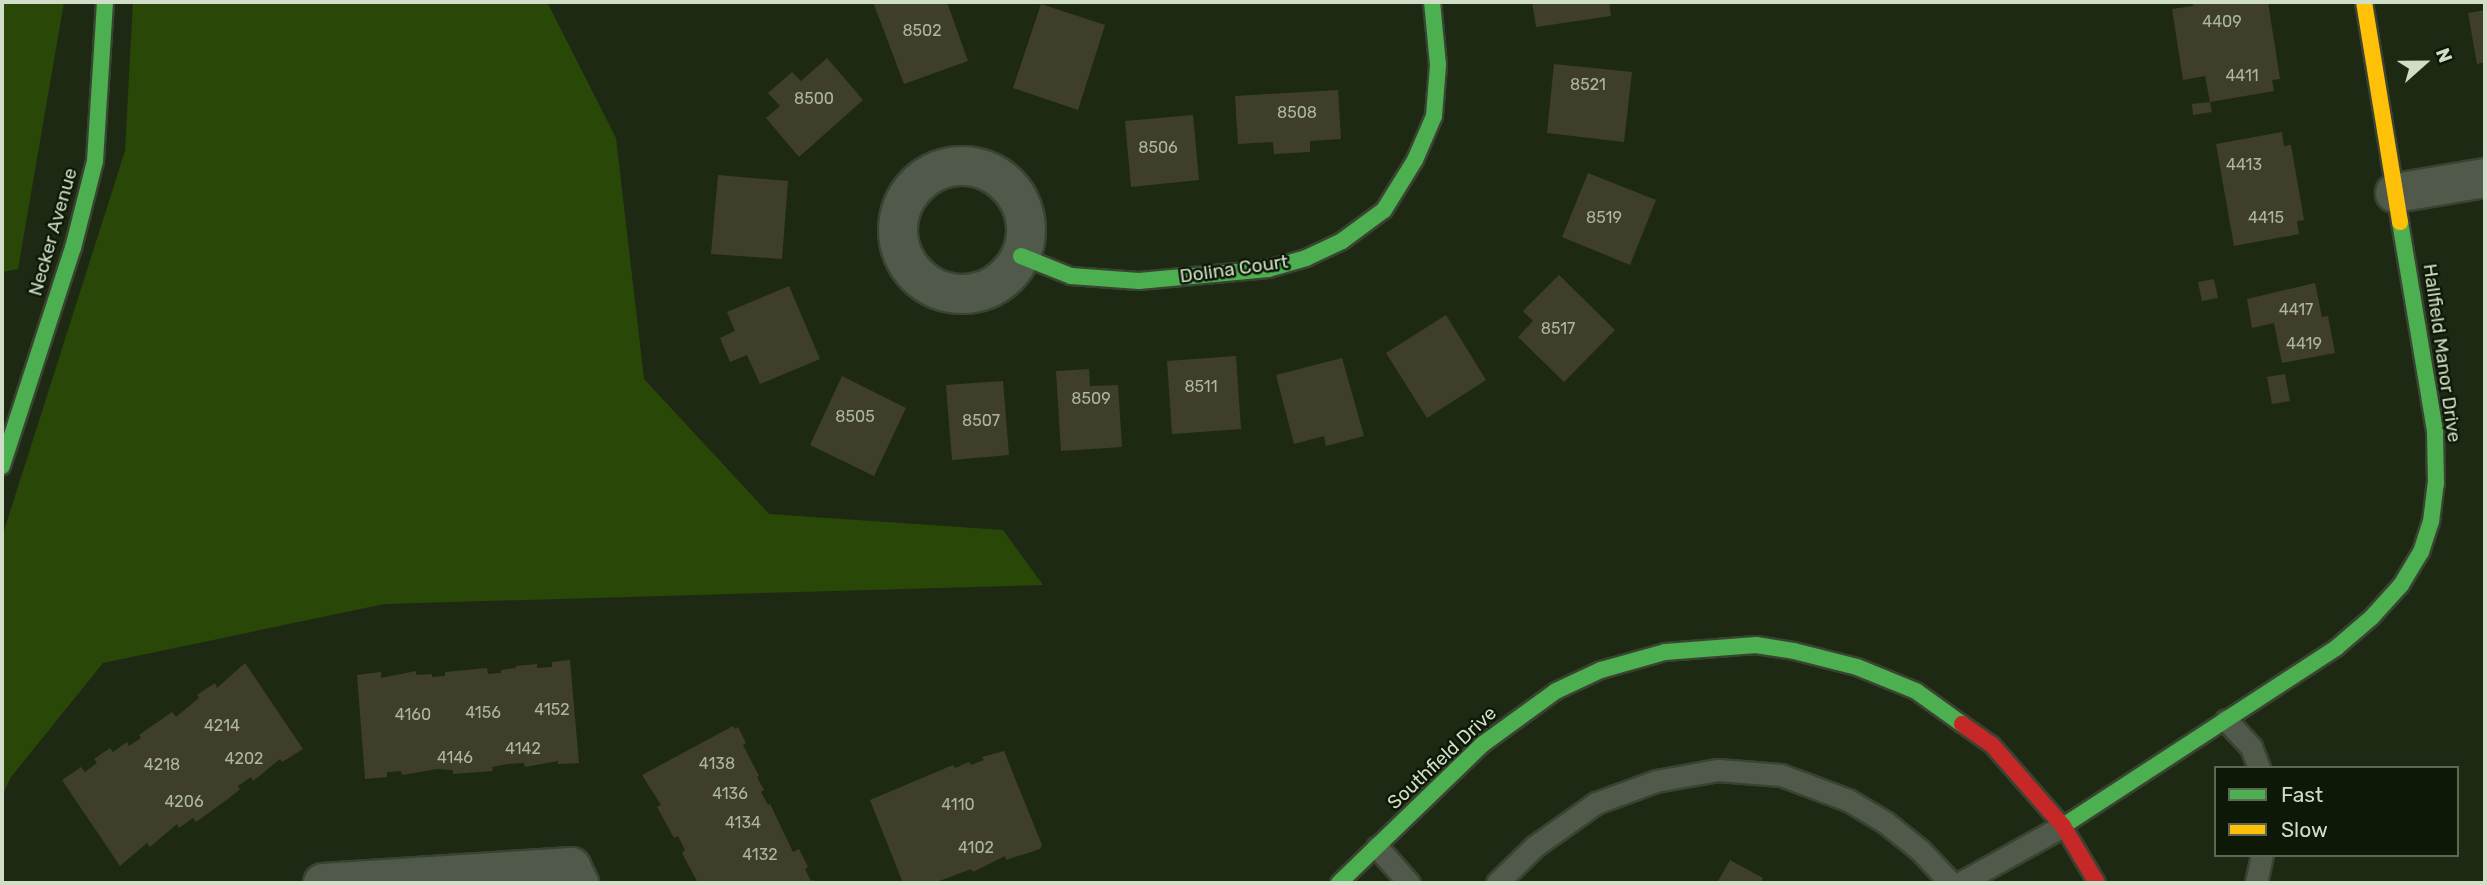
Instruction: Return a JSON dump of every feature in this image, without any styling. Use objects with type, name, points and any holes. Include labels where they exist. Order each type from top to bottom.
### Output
[{"type":"street","name":"Necker Avenue","points":[[2,466],[74,248],[95,160],[105,2]]},
{"type":"street","name":"Dolina Court","points":[[1021,256],[1071,276],[1139,281],[1268,269],[1306,258],[1342,241],[1384,210],[1415,160],[1434,116],[1438,65],[1432,2]]},
{"type":"street","name":"Hallfield Manor Drive","points":[[2063,826],[2336,648],[2372,617],[2401,585],[2421,552],[2431,522],[2436,484],[2435,431],[2364,2]]},
{"type":"street","points":[[2395,192],[2485,178]]},
{"type":"street","name":"Southfield Drive","points":[[1339,883],[1483,744],[1556,691],[1601,670],[1665,652],[1708,646],[1756,645],[1794,651],[1857,667],[1916,691],[1993,746],[2063,826],[2097,883]]},
{"type":"street","points":[[323,883],[571,867],[579,883]]},
{"type":"lane","points":[[2226,719],[2251,747],[2258,766]]},
{"type":"lane","points":[[1497,883],[1535,846],[1596,803],[1656,781],[1718,770],[1781,775],[1848,800],[1903,836],[1951,883]]},
{"type":"lane","points":[[1960,883],[2063,826]]},
{"type":"lane","points":[[1377,847],[1409,883]]},
{"type":"lane","points":[[2256,883],[2262,857]]},
{"type":"green space","points":[[2,2],[64,2],[18,269],[2,272]]},
{"type":"green space","points":[[133,2],[547,2],[616,138],[644,379],[769,514],[1003,530],[1043,585],[384,604],[103,663],[11,777],[2,796],[2,537],[125,151]]},
{"type":"building","points":[[873,2],[947,2],[968,61],[904,84]]},
{"type":"building","points":[[1532,2],[1609,2],[1611,16],[1536,27]]},
{"type":"building","points":[[2192,2],[2268,2],[2280,79],[2272,80],[2274,91],[2210,102],[2205,76],[2183,80],[2172,9],[2193,6]]},
{"type":"building","points":[[1041,4],[1105,25],[1078,110],[1013,88]]},
{"type":"building","points":[[2485,10],[2485,62],[2477,64],[2468,13]]},
{"type":"building","points":[[827,58],[863,100],[799,157],[766,118],[780,106],[768,93],[792,72],[801,81]]},
{"type":"building","points":[[1554,64],[1632,72],[1624,142],[1547,133]]},
{"type":"building","points":[[1338,90],[1341,139],[1310,141],[1310,152],[1274,154],[1273,142],[1238,144],[1235,96]]},
{"type":"building","points":[[2210,102],[2212,112],[2193,115],[2192,104]]},
{"type":"building","points":[[1193,115],[1199,180],[1131,187],[1125,121]]},
{"type":"building","points":[[2282,132],[2284,146],[2291,145],[2304,220],[2297,221],[2299,234],[2234,246],[2216,144]]},
{"type":"building","points":[[1588,173],[1656,200],[1630,265],[1562,237]]},
{"type":"building","points":[[718,175],[788,181],[782,259],[711,254]]},
{"type":"building","points":[[1559,275],[1615,330],[1564,382],[1518,337],[1533,321],[1523,311]]},
{"type":"building","points":[[2214,279],[2218,298],[2202,301],[2198,282]]},
{"type":"building","points":[[2315,283],[2322,317],[2328,316],[2335,353],[2282,363],[2274,323],[2252,328],[2247,299]]},
{"type":"building","points":[[789,286],[820,359],[760,384],[747,355],[730,362],[720,338],[735,331],[727,312]]},
{"type":"building","points":[[1446,315],[1486,380],[1427,418],[1386,353]]},
{"type":"building","points":[[1236,356],[1241,429],[1172,434],[1167,361]]},
{"type":"building","points":[[1342,358],[1364,436],[1326,446],[1324,436],[1294,444],[1276,375]]},
{"type":"building","points":[[1089,369],[1090,386],[1118,385],[1122,447],[1061,451],[1056,371]]},
{"type":"building","points":[[2285,374],[2290,401],[2272,404],[2267,377]]},
{"type":"building","points":[[842,376],[906,408],[874,476],[810,445]]},
{"type":"building","points":[[1003,381],[1009,455],[952,460],[946,385]]},
{"type":"building","points":[[570,660],[579,763],[558,764],[558,761],[525,767],[524,763],[508,764],[492,767],[493,771],[453,774],[453,770],[437,769],[402,775],[401,771],[387,772],[387,777],[365,779],[357,675],[381,672],[381,678],[416,671],[416,675],[432,674],[432,677],[445,676],[445,672],[487,668],[488,674],[501,673],[501,670],[516,666],[537,664],[537,668],[552,667],[552,662]]},
{"type":"building","points":[[245,663],[303,749],[282,762],[280,759],[253,781],[251,777],[238,786],[240,789],[228,799],[196,822],[193,818],[179,828],[177,824],[150,847],[147,843],[120,866],[62,780],[81,767],[85,772],[97,763],[94,759],[110,748],[113,752],[127,742],[129,746],[141,738],[139,735],[172,712],[176,717],[199,698],[197,695],[215,683],[217,688]]},
{"type":"building","points":[[733,726],[735,729],[738,727],[746,743],[743,745],[764,790],[761,792],[768,805],[770,804],[793,852],[799,849],[808,867],[805,869],[811,881],[816,883],[698,883],[682,853],[685,850],[678,836],[674,838],[657,807],[661,805],[642,775]]},
{"type":"building","points":[[1004,751],[1042,845],[1040,849],[1006,860],[1005,856],[973,872],[971,869],[934,883],[903,883],[870,800],[953,765],[955,768],[969,762],[971,765],[984,760],[982,757]]},
{"type":"building","points":[[1730,860],[1763,878],[1760,883],[1717,883]]},
{"type":"traffic: fast","points":[[2,466],[73,248],[95,161],[105,2]]},
{"type":"traffic: fast","points":[[1021,256],[1071,276],[1139,281],[1268,269],[1306,258],[1342,241],[1384,210],[1415,160],[1434,116],[1438,65],[1432,2]]},
{"type":"traffic: fast","points":[[2063,826],[2336,648],[2372,617],[2401,585],[2421,552],[2431,522],[2436,484],[2435,431],[2400,222]]},
{"type":"traffic: fast","points":[[1339,883],[1483,744],[1556,691],[1601,670],[1665,652],[1756,645],[1794,651],[1857,667],[1916,691],[1962,724]]},
{"type":"traffic: slow","points":[[2364,2],[2400,222]]},
{"type":"traffic: jam","points":[[1962,724],[1993,746],[2063,826],[2097,883]]}]
